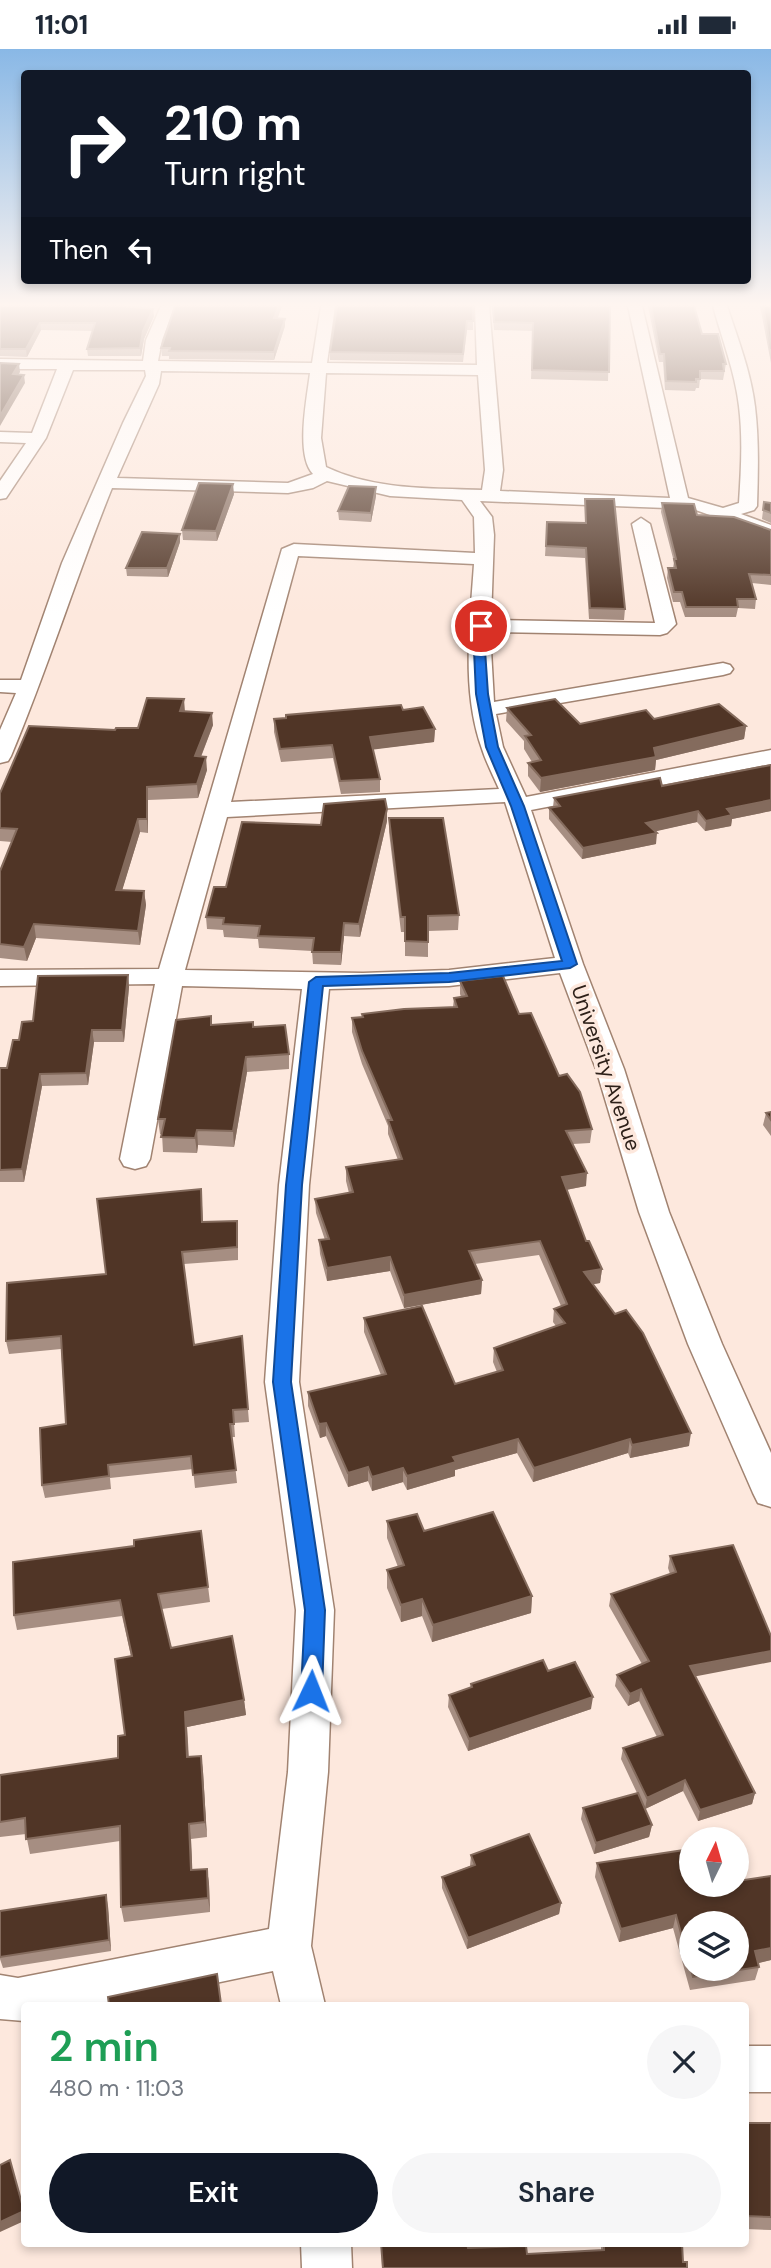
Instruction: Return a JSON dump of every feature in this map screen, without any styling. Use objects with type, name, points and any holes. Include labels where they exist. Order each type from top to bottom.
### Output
[{"type":"street","points":[[0,494],[38,438],[49,410]]},
{"type":"street","points":[[0,756],[29,687],[72,563],[139,410]]},
{"type":"street","points":[[316,410],[313,457],[318,470],[326,475],[360,484],[478,495],[680,502],[726,513],[771,531]]},
{"type":"street","points":[[478,495],[494,470],[489,410]]},
{"type":"street","points":[[660,410],[680,502]]},
{"type":"street","points":[[726,513],[743,510],[750,500],[756,410]]},
{"type":"street","points":[[0,437],[38,438]]},
{"type":"street","points":[[105,483],[288,488],[307,484],[326,475]]},
{"type":"street","name":"University Avenue","points":[[478,495],[483,517],[479,650],[484,710],[492,747],[515,801],[570,964],[610,1069],[654,1212],[705,1344],[771,1493]]},
{"type":"street","points":[[481,626],[660,629],[666,624],[640,524]]},
{"type":"street","points":[[135,1160],[170,977],[289,553],[294,550],[483,559]]},
{"type":"street","points":[[484,710],[723,669]]},
{"type":"street","points":[[0,686],[29,687]]},
{"type":"street","points":[[218,810],[515,801],[771,757]]},
{"type":"street","points":[[0,985],[0,977],[170,977],[316,982],[449,978],[570,964]]},
{"type":"street","points":[[302,2002],[289,1946],[308,1772],[315,1610],[282,1382],[294,1185],[316,982]]},
{"type":"street","points":[[0,1997],[18,2000],[31,1998],[289,1946]]},
{"type":"street","points":[[749,2069],[771,2069]]},
{"type":"street","points":[[326,2247],[327,2268]]},
{"type":"building","points":[[199,483],[233,484],[216,531],[182,530]]},
{"type":"building","points":[[349,486],[376,487],[371,513],[338,511]]},
{"type":"building","points":[[585,499],[614,499],[625,609],[590,608],[586,548],[546,546],[547,522],[586,523]]},
{"type":"building","points":[[764,502],[771,503],[771,513],[763,510]]},
{"type":"building","points":[[662,503],[694,504],[697,515],[734,517],[771,530],[771,575],[749,574],[756,599],[737,599],[738,607],[686,607],[682,592],[674,592],[668,568],[676,568],[676,559]]},
{"type":"building","points":[[142,532],[180,534],[167,568],[126,568]]},
{"type":"building","points":[[147,698],[184,699],[180,711],[212,713],[195,756],[206,757],[197,784],[147,787],[147,819],[138,819],[116,890],[144,891],[138,931],[34,924],[24,947],[0,944],[0,871],[17,829],[0,828],[0,793],[29,726],[115,730],[138,728]]},
{"type":"building","points":[[555,699],[580,724],[646,710],[654,719],[719,704],[746,726],[654,748],[656,757],[541,778],[528,763],[541,760],[525,736],[531,735],[507,708]]},
{"type":"building","points":[[401,705],[403,710],[423,707],[435,729],[370,737],[380,779],[340,781],[332,745],[280,749],[274,719],[286,718],[286,715]]},
{"type":"building","points":[[771,765],[771,800],[727,809],[732,815],[706,821],[698,811],[646,823],[657,833],[583,848],[549,808],[560,806],[554,798],[660,778],[662,786]]},
{"type":"building","points":[[385,799],[387,809],[359,924],[344,923],[341,952],[312,952],[314,938],[258,936],[260,926],[223,924],[224,918],[206,917],[214,887],[226,887],[242,822],[321,825],[324,804]]},
{"type":"building","points":[[389,818],[443,818],[459,915],[428,916],[428,942],[405,941],[405,917],[401,917]]},
{"type":"building","points":[[128,975],[122,1030],[92,1030],[86,1073],[40,1074],[22,1169],[0,1170],[0,1068],[7,1068],[13,1040],[19,1040],[22,1022],[33,1021],[38,976]]},
{"type":"building","points":[[503,976],[519,1014],[531,1013],[559,1076],[567,1074],[580,1092],[592,1129],[566,1131],[587,1173],[562,1177],[586,1241],[589,1241],[602,1269],[584,1272],[615,1314],[626,1310],[643,1333],[691,1433],[632,1445],[630,1439],[534,1468],[518,1439],[453,1457],[456,1462],[407,1476],[403,1468],[372,1477],[368,1467],[348,1473],[326,1423],[319,1424],[308,1392],[386,1374],[364,1318],[422,1306],[455,1384],[503,1370],[494,1348],[565,1323],[554,1309],[567,1304],[540,1241],[469,1251],[482,1280],[404,1295],[390,1257],[327,1268],[319,1240],[329,1239],[315,1199],[353,1192],[346,1167],[402,1159],[388,1120],[392,1120],[362,1051],[352,1018],[363,1017],[362,1014],[404,1009],[457,1007],[454,998],[467,996],[460,981]]},
{"type":"building","points":[[211,1016],[211,1025],[253,1022],[253,1027],[285,1025],[289,1054],[246,1057],[233,1131],[197,1130],[195,1138],[161,1137],[165,1119],[158,1119],[176,1020]]},
{"type":"building","points":[[201,1189],[202,1222],[237,1221],[237,1247],[182,1252],[194,1345],[242,1336],[248,1409],[233,1410],[234,1424],[230,1424],[236,1470],[193,1475],[191,1456],[108,1465],[109,1476],[42,1485],[40,1428],[66,1424],[61,1336],[6,1341],[7,1283],[106,1274],[97,1199]]},
{"type":"building","points":[[493,1512],[532,1596],[433,1625],[422,1599],[401,1605],[387,1570],[404,1565],[387,1521],[417,1514],[424,1531]]},
{"type":"building","points":[[201,1531],[208,1587],[158,1594],[171,1648],[232,1636],[244,1700],[185,1712],[187,1757],[201,1756],[205,1822],[189,1824],[191,1870],[207,1869],[208,1898],[121,1907],[120,1826],[26,1839],[25,1818],[0,1822],[0,1775],[118,1758],[118,1736],[125,1735],[115,1659],[132,1656],[120,1600],[14,1615],[13,1562],[134,1546],[134,1540]]},
{"type":"building","points":[[733,1545],[771,1636],[771,1651],[690,1666],[755,1793],[700,1810],[685,1780],[647,1798],[623,1748],[663,1735],[641,1689],[630,1694],[617,1675],[649,1661],[611,1594],[676,1572],[670,1556]]},
{"type":"building","points":[[543,1660],[548,1671],[575,1662],[593,1697],[469,1739],[449,1695],[472,1687],[471,1684]]},
{"type":"building","points":[[638,1793],[652,1825],[596,1843],[583,1808]]},
{"type":"building","points":[[529,1834],[561,1903],[468,1938],[442,1877],[475,1865],[471,1855]]},
{"type":"building","points":[[679,1851],[679,1897],[749,1897],[749,1879],[771,1876],[771,1948],[755,1951],[759,1967],[749,1969],[749,1911],[679,1911],[679,1926],[676,1915],[621,1929],[597,1863]]},
{"type":"building","points":[[106,1895],[109,1940],[0,1957],[0,1911]]},
{"type":"building","points":[[217,1974],[221,2002],[109,2002],[108,1997]]},
{"type":"building","points":[[749,2123],[771,2123],[771,2217],[749,2216]]},
{"type":"building","points":[[10,2160],[21,2200],[21,2212],[0,2222],[0,2165]]},
{"type":"building","points":[[381,2247],[526,2247],[527,2254],[604,2250],[604,2247],[682,2247],[683,2262],[687,2262],[687,2268],[383,2268]]},
{"type":"route","points":[[311,1691],[315,1610],[282,1382],[294,1185],[316,982],[449,978],[570,964],[517,806],[492,747],[482,694],[479,650],[481,626]]}]
